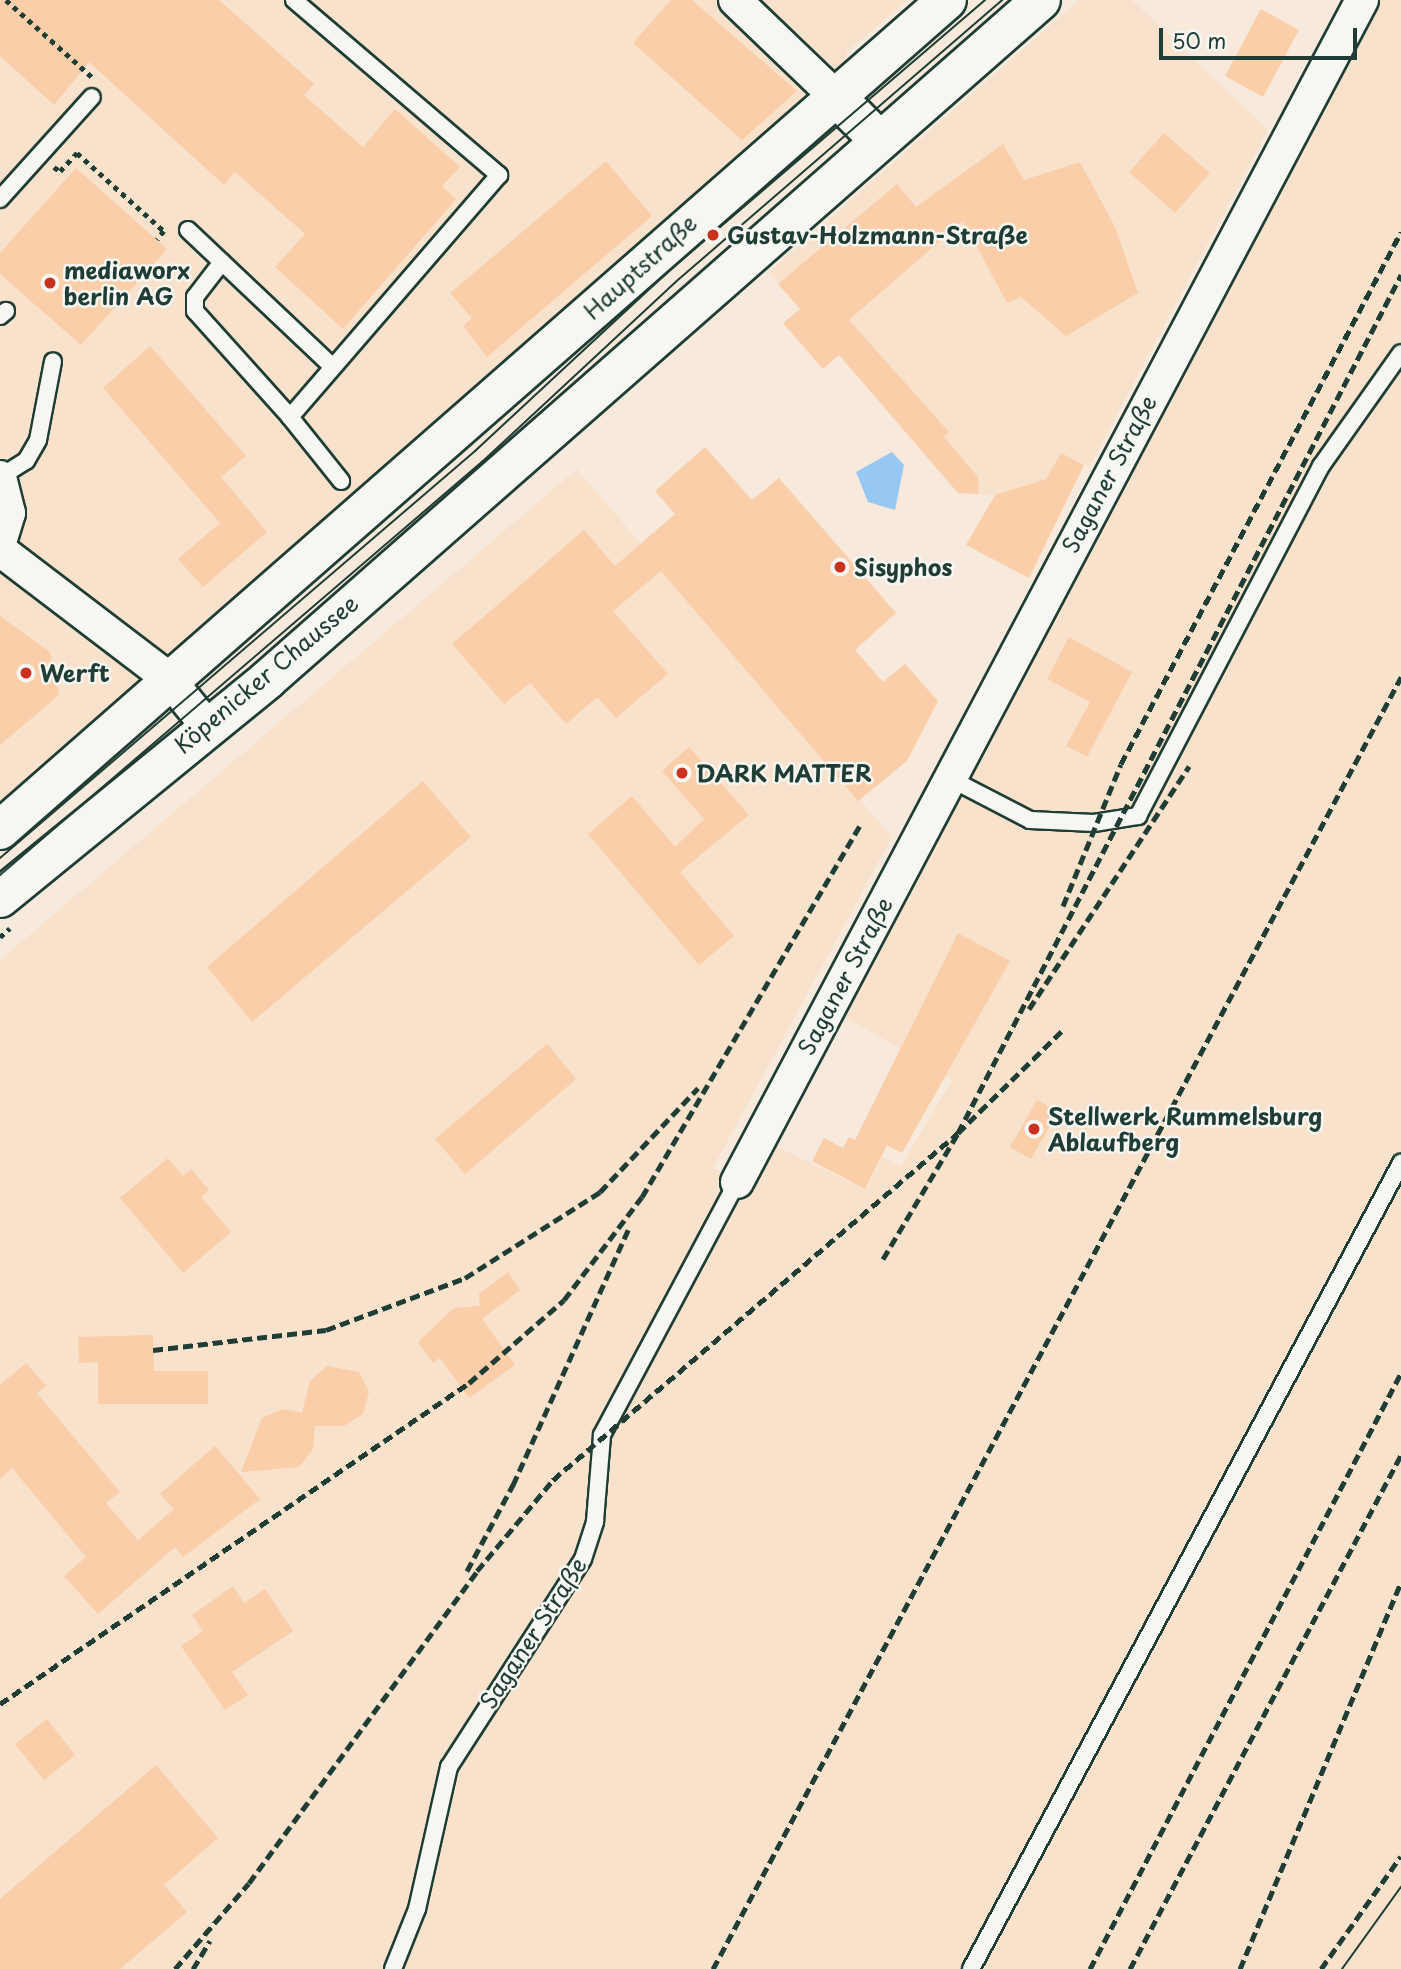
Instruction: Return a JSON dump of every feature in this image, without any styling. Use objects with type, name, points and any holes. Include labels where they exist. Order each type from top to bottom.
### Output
[{"type":"main road","name":"Hauptstraße","points":[[168,678],[334,537],[947,0]]},
{"type":"main road","points":[[835,96],[879,140],[1041,0]]},
{"type":"main road","name":"Köpenicker Chaussee","points":[[0,898],[207,726],[530,448],[879,140]]},
{"type":"main road","points":[[0,830],[168,678]]},
{"type":"street","points":[[735,0],[835,96]]},
{"type":"street","name":"Saganer Straße","points":[[737,1182],[1363,0]]},
{"type":"street","points":[[0,477],[9,513],[0,544]]},
{"type":"street","points":[[0,550],[168,678],[207,726]]},
{"type":"lane","points":[[290,416],[331,365],[499,175],[294,0]]},
{"type":"lane","points":[[0,200],[92,97]]},
{"type":"lane","points":[[188,230],[331,365]]},
{"type":"lane","points":[[222,262],[195,297],[195,311],[290,416],[341,481]]},
{"type":"lane","points":[[949,778],[1030,820],[1094,823],[1138,816],[1321,466],[1401,353]]},
{"type":"lane","points":[[0,477],[26,461],[38,440],[53,361]]},
{"type":"lane","points":[[971,1969],[1401,1163]]},
{"type":"lane","name":"Saganer Straße","points":[[393,1969],[418,1909],[449,1767],[583,1559],[595,1521],[602,1435],[737,1182]]},
{"type":"path","points":[[6,0],[94,79],[92,97]]},
{"type":"path","points":[[52,165],[60,170],[77,153],[164,231],[157,240]]},
{"type":"shaded area","points":[[0,0],[907,0],[847,52],[835,96],[0,830]]},
{"type":"shaded area","points":[[1079,0],[1132,0],[1268,130],[1089,467],[1061,453],[1046,479],[995,495],[958,493],[769,272]]},
{"type":"shaded area","points":[[1379,0],[1401,0],[1401,1969],[0,1969],[0,960],[577,469],[892,837],[713,1168],[747,1187],[771,1144],[866,1190],[882,1157],[901,1166],[952,1080],[839,1013]]},
{"type":"water","points":[[892,452],[904,465],[895,510],[868,502],[856,472]]},
{"type":"building","points":[[0,0],[219,0],[314,84],[304,95],[363,147],[395,109],[460,167],[442,186],[456,199],[343,329],[275,267],[305,234],[235,172],[224,185],[89,62],[54,105],[0,56]]},
{"type":"building","points":[[671,0],[692,0],[797,91],[742,140],[633,43]]},
{"type":"building","points":[[1261,9],[1299,30],[1263,97],[1225,76]]},
{"type":"building","points":[[1164,133],[1210,173],[1175,213],[1129,172]]},
{"type":"building","points":[[1003,144],[1024,180],[1080,162],[1115,227],[1138,293],[1066,336],[1021,297],[1007,303],[963,221],[849,320],[949,432],[944,437],[978,477],[979,494],[958,493],[839,355],[823,369],[783,323],[800,309],[778,284],[897,184],[916,207]]},
{"type":"building","points":[[606,161],[652,216],[487,357],[463,326],[472,318],[450,293]]},
{"type":"building","points":[[76,168],[167,249],[81,345],[0,274],[0,253]]},
{"type":"building","points":[[150,346],[246,456],[221,477],[267,532],[203,587],[178,559],[220,523],[103,388]]},
{"type":"building","points":[[705,447],[752,500],[779,478],[896,613],[855,650],[883,682],[905,664],[938,701],[907,761],[858,801],[661,571],[613,611],[668,674],[616,718],[597,697],[566,724],[530,683],[504,704],[452,644],[584,530],[615,566],[675,514],[655,491]]},
{"type":"building","points":[[1061,453],[1084,465],[1029,578],[966,545],[995,495],[1046,479]]},
{"type":"building","name":"Werft","points":[[0,616],[50,652],[59,695],[0,745]]},
{"type":"building","points":[[1069,637],[1132,672],[1087,757],[1066,746],[1090,702],[1047,679]]},
{"type":"building","points":[[689,747],[749,815],[680,872],[734,936],[699,965],[588,834],[632,796],[675,847],[704,819],[662,771]]},
{"type":"building","points":[[423,781],[471,837],[252,1022],[207,967]]},
{"type":"building","points":[[958,933],[1010,961],[902,1153],[887,1145],[865,1189],[812,1161],[824,1138],[843,1148],[849,1137],[855,1140]]},
{"type":"building","points":[[547,1044],[576,1079],[465,1174],[435,1139]]},
{"type":"building","name":"Stellwerk Rummelsburg Ablaufberg","points":[[1037,1100],[1058,1112],[1031,1159],[1010,1147]]},
{"type":"building","points":[[168,1158],[183,1176],[191,1169],[209,1190],[201,1197],[231,1232],[183,1273],[120,1198]]},
{"type":"building","points":[[508,1272],[520,1290],[482,1319],[515,1365],[469,1398],[440,1358],[433,1363],[418,1342],[454,1308],[480,1306],[479,1294]]},
{"type":"building","points":[[153,1335],[154,1371],[208,1371],[208,1404],[98,1404],[98,1362],[79,1363],[78,1337]]},
{"type":"building","points":[[26,1363],[46,1386],[37,1393],[120,1492],[106,1503],[138,1540],[174,1509],[160,1494],[215,1446],[260,1499],[183,1557],[175,1547],[98,1614],[64,1576],[86,1557],[12,1468],[0,1479],[0,1385]]},
{"type":"building","points":[[327,1366],[359,1372],[369,1392],[363,1414],[344,1426],[315,1426],[313,1449],[299,1467],[241,1472],[262,1418],[283,1409],[302,1413],[310,1381]]},
{"type":"building","points":[[233,1586],[244,1603],[265,1589],[293,1631],[232,1672],[248,1695],[225,1710],[181,1646],[203,1631],[192,1615]]},
{"type":"building","points":[[47,1719],[75,1755],[44,1780],[15,1744]]},
{"type":"building","points":[[156,1765],[218,1838],[164,1885],[187,1912],[120,1969],[0,1969],[0,1899]]},
{"type":"tram line","points":[[0,858],[475,451],[670,270],[985,0]]},
{"type":"tram line","points":[[0,875],[483,461],[679,279],[1002,0]]},
{"type":"tram line","points":[[1342,1969],[1401,1887]]},
{"type":"railway","points":[[1063,906],[1121,764],[1401,232]]},
{"type":"railway","points":[[883,1259],[958,1133],[1401,275]]},
{"type":"railway","points":[[713,1969],[1401,677]]},
{"type":"railway","points":[[1029,1009],[1189,766]]},
{"type":"railway","points":[[0,1704],[469,1383],[564,1300],[642,1197],[861,823]]},
{"type":"railway","points":[[175,1969],[249,1883],[477,1571],[553,1480],[958,1133],[1064,1029]]},
{"type":"railway","points":[[153,1350],[326,1330],[465,1278],[600,1192],[698,1088]]},
{"type":"railway","points":[[467,1571],[513,1485],[628,1230]]},
{"type":"railway","points":[[1090,1969],[1401,1373]]},
{"type":"railway","points":[[1130,1969],[1401,1455]]},
{"type":"railway","points":[[1240,1969],[1401,1582]]},
{"type":"railway","points":[[1321,1969],[1401,1856]]},
{"type":"railway","points":[[193,1969],[210,1941]]},
{"type":"place","name":"Gustav-Holzmann-Straße","points":[[713,235]]},
{"type":"place","name":"mediaworx berlin AG","points":[[50,283]]},
{"type":"place","name":"Sisyphos","points":[[840,567]]},
{"type":"place","name":"Werft","points":[[26,673]]},
{"type":"place","name":"DARK MATTER","points":[[682,773]]},
{"type":"place","name":"Stellwerk Rummelsburg Ablaufberg","points":[[1034,1129]]}]
